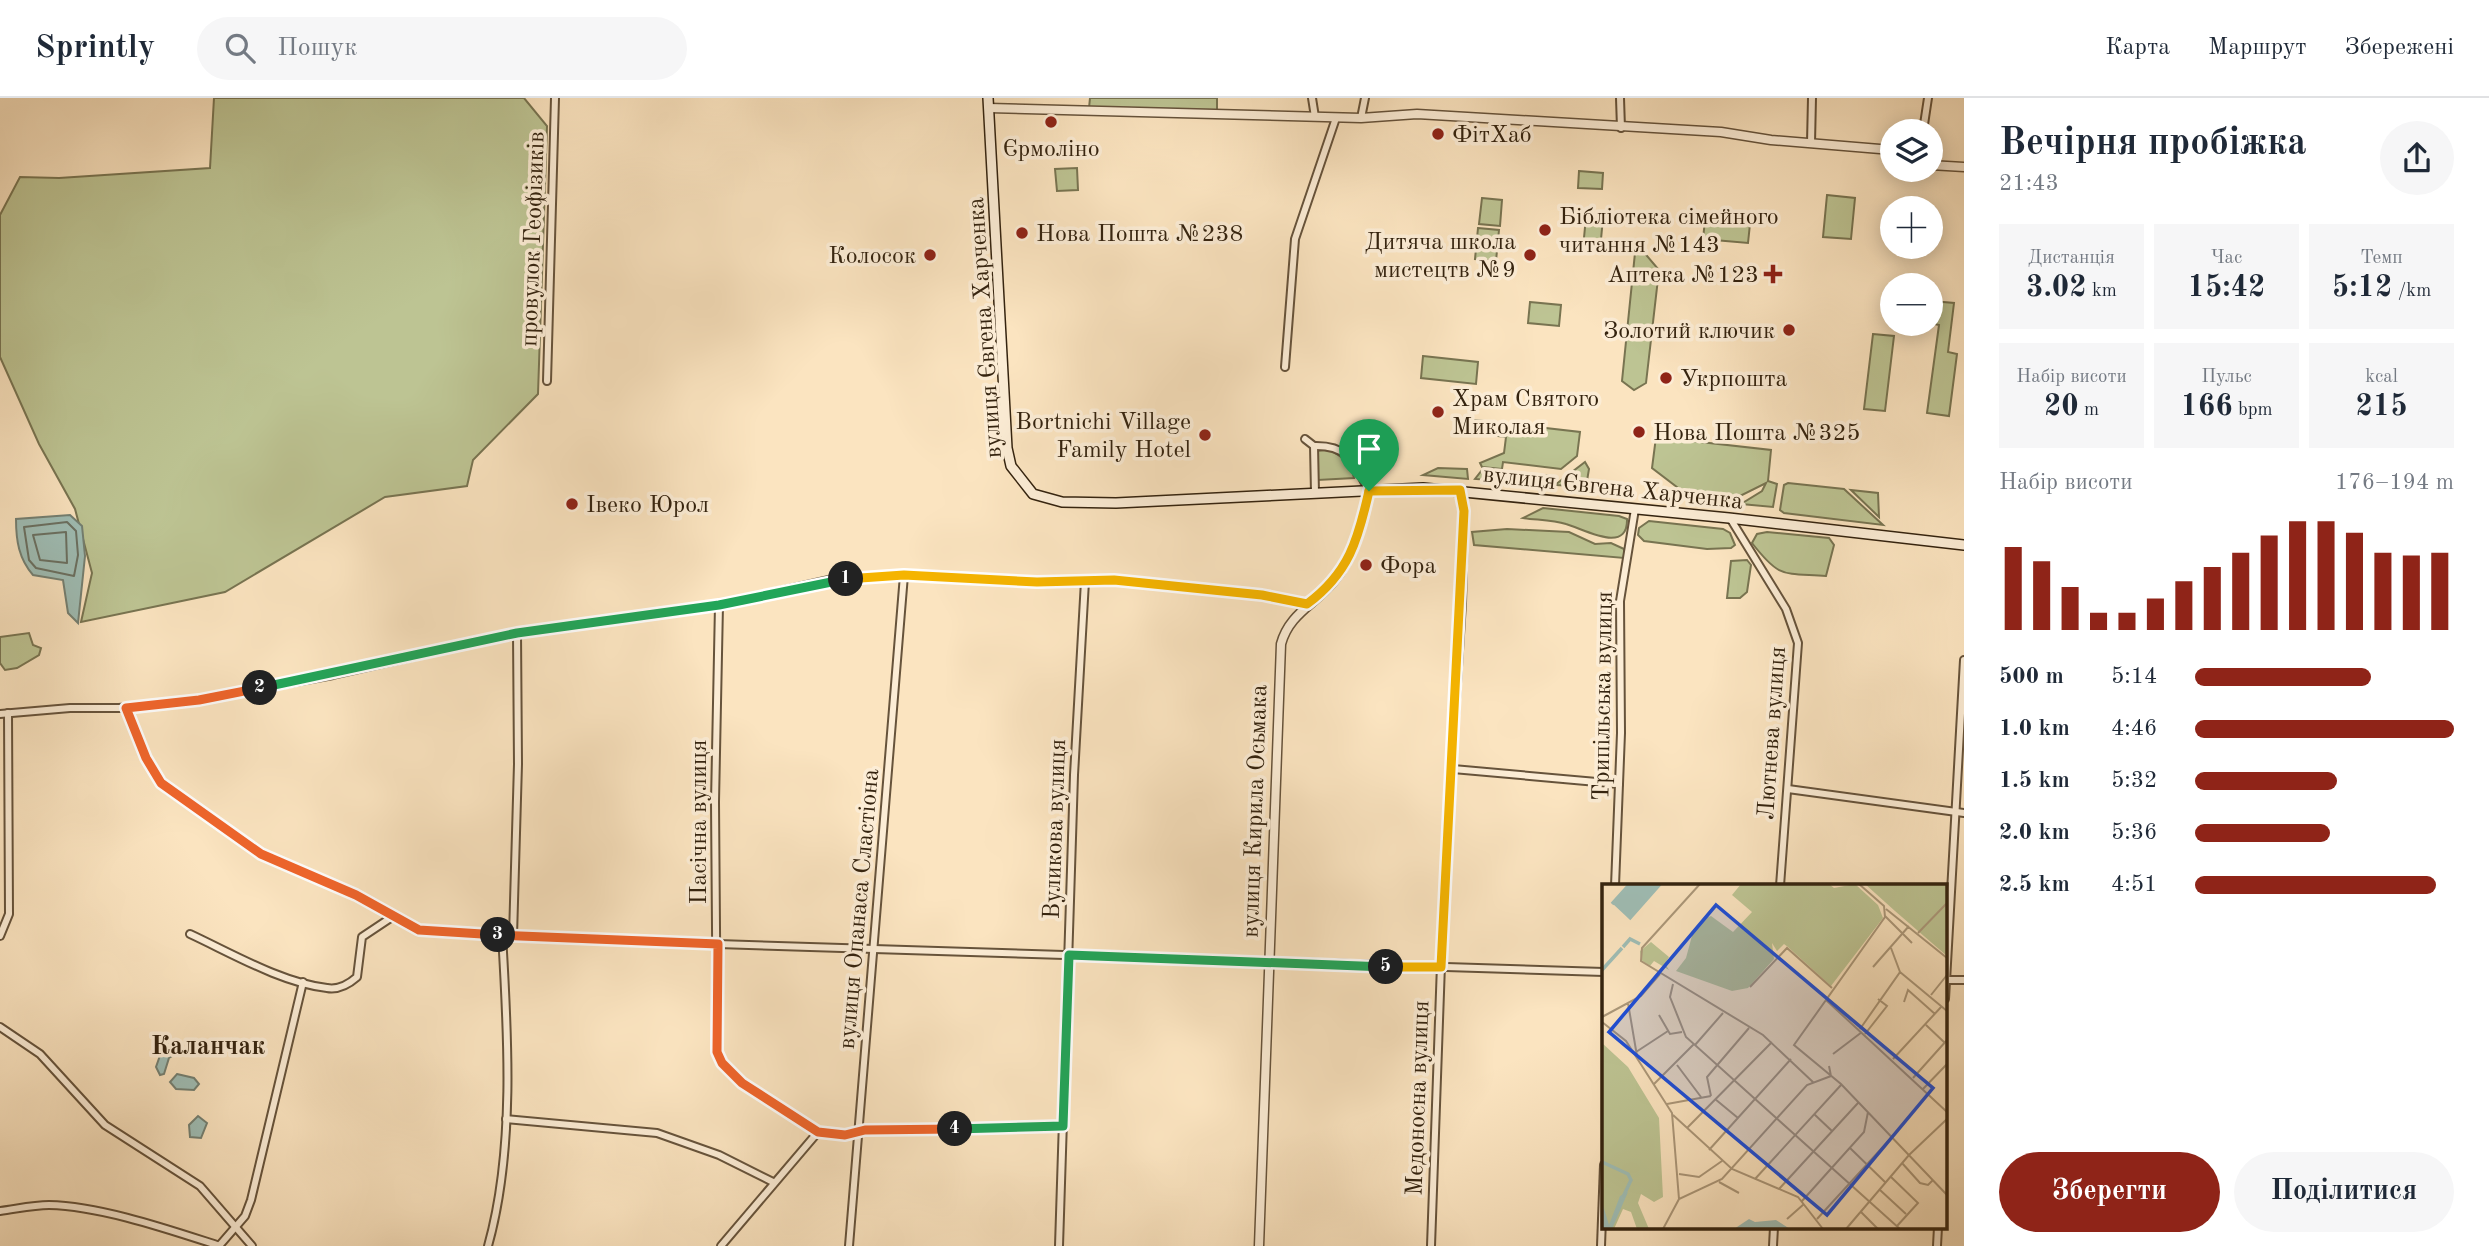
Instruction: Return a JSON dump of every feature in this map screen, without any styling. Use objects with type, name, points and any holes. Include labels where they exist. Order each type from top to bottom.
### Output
[{"type":"main road","name":"вулиця Євгена Харченка","points":[[988,98],[1005,430],[1011,466],[1018,479],[1033,494],[1062,502],[1115,503],[1315,493],[1460,490],[1964,545]]},
{"type":"street","name":"провулок Геофізиків","points":[[547,382],[555,98]]},
{"type":"street","points":[[1312,98],[1315,117]]},
{"type":"street","points":[[1361,118],[1365,98]]},
{"type":"street","points":[[1620,98],[1621,128]]},
{"type":"street","points":[[1811,143],[1812,98]]},
{"type":"street","points":[[1925,119],[1928,98]]},
{"type":"street","points":[[989,108],[1336,118],[1418,114],[1721,132],[1880,149]]},
{"type":"street","points":[[1285,367],[1295,239],[1336,118]]},
{"type":"street","points":[[1943,166],[1964,167]]},
{"type":"street","points":[[1305,439],[1314,446],[1332,445],[1351,457],[1369,491]]},
{"type":"street","points":[[1314,446],[1315,493]]},
{"type":"street","name":"Медоносна вулиця","points":[[1431,1246],[1441,967],[1464,528],[1460,490]]},
{"type":"street","name":"вулиця Кирила Осьмака","points":[[1259,1246],[1281,644],[1285,628],[1345,568],[1362,527],[1369,491]]},
{"type":"street","name":"Трипільська вулиця","points":[[1615,884],[1619,784],[1620,601],[1635,509]]},
{"type":"street","name":"Лютнева вулиця","points":[[1729,518],[1765,572],[1796,630],[1798,655],[1780,884]]},
{"type":"street","points":[[0,714],[69,708],[126,708],[199,700],[333,675],[517,633],[719,605],[829,580],[904,575],[997,581],[1114,580],[1262,595],[1307,604]]},
{"type":"street","name":"вулиця Опанаса Сластіона","points":[[849,1246],[904,575]]},
{"type":"street","name":"Вуликова вулиця","points":[[1059,1246],[1074,775],[1085,581]]},
{"type":"street","name":"Пасічна вулиця","points":[[719,605],[715,802],[718,944],[715,1035],[722,1063],[742,1083],[818,1132]]},
{"type":"street","points":[[513,936],[518,764],[517,633]]},
{"type":"street","points":[[1946,961],[1964,660]]},
{"type":"street","points":[[126,708],[150,767],[168,790],[261,854],[356,895],[419,930],[718,944],[1602,972]]},
{"type":"street","points":[[0,936],[9,914],[8,713]]},
{"type":"street","points":[[1453,769],[1619,784]]},
{"type":"street","points":[[1788,789],[1964,813]]},
{"type":"street","points":[[190,934],[241,959],[328,989],[350,983],[357,977],[362,937],[392,917]]},
{"type":"street","points":[[488,1246],[506,1119],[508,1036],[502,935]]},
{"type":"street","points":[[1946,980],[1964,980]]},
{"type":"street","points":[[0,1211],[47,1205],[66,1206],[160,1228],[220,1246],[245,1216],[251,1200],[303,982]]},
{"type":"street","points":[[0,1027],[40,1054],[105,1125],[200,1186],[251,1246]]},
{"type":"street","points":[[506,1119],[657,1133],[719,1155],[773,1182]]},
{"type":"street","points":[[721,1246],[818,1132],[1063,1126]]},
{"type":"street","points":[[1601,1246],[1602,1219]]},
{"type":"street","points":[[1773,1246],[1774,1228]]},
{"type":"street","points":[[1937,1246],[1938,1228]]},
{"type":"green space","points":[[214,98],[524,98],[547,126],[538,394],[473,460],[467,486],[385,497],[225,592],[81,622],[92,573],[75,509],[39,444],[0,357],[0,215],[20,177],[59,178],[210,168]]},
{"type":"green space","points":[[1090,98],[1217,98],[1217,112],[1089,108]]},
{"type":"green space","points":[[1077,168],[1078,190],[1057,191],[1055,169]]},
{"type":"green space","points":[[1579,171],[1603,173],[1602,189],[1578,188]]},
{"type":"green space","points":[[1827,195],[1855,198],[1851,239],[1823,237]]},
{"type":"green space","points":[[1482,198],[1502,200],[1500,226],[1479,224]]},
{"type":"green space","points":[[1586,217],[1603,218],[1600,250],[1583,248]]},
{"type":"green space","points":[[1705,220],[1750,224],[1748,243],[1703,239]]},
{"type":"green space","points":[[1478,228],[1499,230],[1496,261],[1475,259]]},
{"type":"green space","points":[[1636,243],[1659,270],[1646,383],[1634,390],[1622,381]]},
{"type":"green space","points":[[1530,302],[1561,305],[1559,326],[1528,323]]},
{"type":"green space","points":[[1943,302],[1954,303],[1948,352],[1957,354],[1949,416],[1927,413],[1938,336],[1943,336]]},
{"type":"green space","points":[[1873,334],[1894,336],[1885,411],[1864,409]]},
{"type":"green space","points":[[1423,356],[1478,362],[1476,384],[1421,378]]},
{"type":"green space","points":[[1475,420],[1580,432],[1577,456],[1561,469],[1503,462],[1502,469],[1482,467],[1480,463],[1504,453],[1506,437],[1473,433]]},
{"type":"green space","points":[[1656,437],[1771,450],[1768,481],[1777,484],[1773,507],[1741,504],[1762,491],[1766,483],[1728,502],[1690,497],[1652,468]]},
{"type":"green space","points":[[1329,449],[1350,463],[1354,478],[1318,480],[1317,451]]},
{"type":"green space","points":[[1585,462],[1589,469],[1586,487],[1555,485]]},
{"type":"green space","points":[[1438,468],[1467,469],[1468,479],[1423,475]]},
{"type":"green space","points":[[1482,470],[1553,476],[1541,484],[1475,479]]},
{"type":"green space","points":[[1788,483],[1844,489],[1883,525],[1784,513],[1780,510],[1784,485]]},
{"type":"green space","points":[[1851,490],[1878,493],[1879,517]]},
{"type":"green space","points":[[1543,508],[1619,516],[1627,519],[1625,530],[1620,536],[1604,537],[1561,523],[1523,518]]},
{"type":"green space","points":[[1649,521],[1723,529],[1730,533],[1735,545],[1731,548],[1707,549],[1644,541],[1638,535],[1639,528]]},
{"type":"green space","points":[[1507,529],[1569,532],[1595,544],[1611,543],[1624,549],[1624,558],[1474,545],[1472,532]]},
{"type":"green space","points":[[1767,532],[1829,538],[1834,545],[1826,576],[1791,574],[1769,563],[1752,543],[1757,534]]},
{"type":"green space","points":[[1747,560],[1751,565],[1747,592],[1740,598],[1727,598],[1731,561]]},
{"type":"green space","points":[[29,633],[33,645],[41,648],[39,655],[17,668],[5,670],[0,663],[0,637]]},
{"type":"water","points":[[70,515],[82,526],[85,556],[78,623],[68,613],[63,580],[33,575],[21,556],[17,535],[16,519]]},
{"type":"water","points":[[170,1041],[176,1043],[174,1055],[169,1058],[164,1074],[160,1075],[156,1067],[163,1047]]},
{"type":"water","points":[[177,1074],[194,1078],[199,1084],[194,1090],[176,1089],[170,1082]]},
{"type":"water","points":[[198,1116],[207,1123],[201,1138],[190,1137],[189,1125]]},
{"type":"place","name":"Єрмоліно","points":[[1051,122]]},
{"type":"place","name":"ФітХаб","points":[[1438,134]]},
{"type":"place","name":"Бібліотека сімейного читання №143","points":[[1545,230]]},
{"type":"place","name":"Нова Пошта №238","points":[[1022,233]]},
{"type":"place","name":"Колосок","points":[[930,255]]},
{"type":"place","name":"Дитяча школа мистецтв №9","points":[[1530,255]]},
{"type":"place","name":"Аптека №123","points":[[1773,274]]},
{"type":"place","name":"Золотий ключик","points":[[1789,330]]},
{"type":"place","name":"Укрпошта","points":[[1666,378]]},
{"type":"place","name":"Храм Святого Миколая","points":[[1438,412]]},
{"type":"place","name":"Нова Пошта №325","points":[[1639,432]]},
{"type":"place","name":"Bortnichi Village Family Hotel","points":[[1205,435]]},
{"type":"place","name":"Івеко Юрол","points":[[572,504]]},
{"type":"place","name":"Фора","points":[[1366,565]]},
{"type":"district","name":"Каланчак","points":[[208,1045]]},
{"type":"route","points":[[1423,488],[1460,490],[1464,511],[1462,603],[1441,967],[1069,955],[1063,1126],[865,1130],[845,1135],[818,1132],[742,1083],[722,1063],[717,1052],[715,1035],[718,944],[419,930],[356,895],[261,854],[168,790],[150,767],[126,708],[199,700],[333,675],[517,633],[719,605],[829,580],[904,575],[1037,582],[1114,580],[1262,595],[1307,604],[1345,568],[1362,527],[1369,491],[1423,488]]}]
